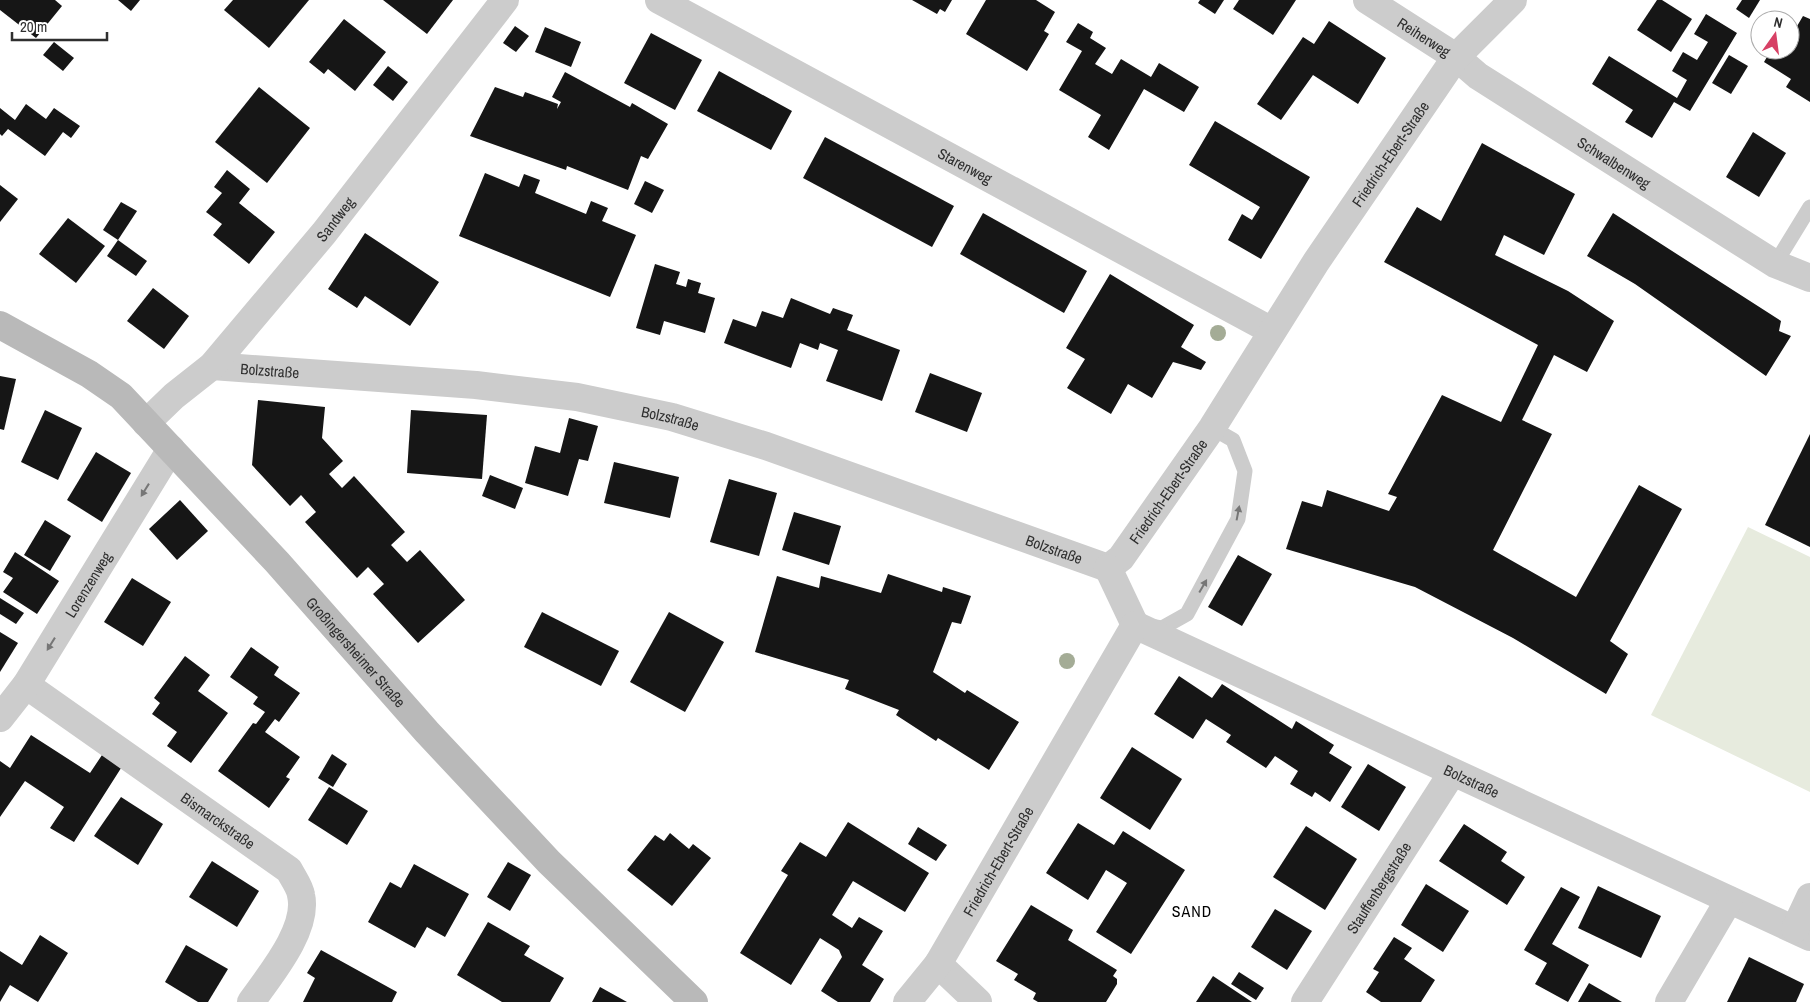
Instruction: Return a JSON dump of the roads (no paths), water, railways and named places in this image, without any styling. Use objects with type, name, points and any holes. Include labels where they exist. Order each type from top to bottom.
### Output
[{"type":"main road","name":"Großingersheimer Straße","points":[[0,325],[89,374],[121,396],[277,562],[427,732],[549,862],[694,1002]]},
{"type":"street","name":"Sandweg","points":[[146,423],[174,396],[212,366],[324,233],[505,0]]},
{"type":"street","name":"Starenweg","points":[[659,0],[1272,330]]},
{"type":"street","name":"Reiherweg","points":[[1367,0],[1456,57]]},
{"type":"street","name":"Friedrich-Ebert-Straße","points":[[1108,568],[1121,558],[1212,428],[1316,262],[1456,57],[1513,0]]},
{"type":"street","name":"Schwalbenweg","points":[[1456,57],[1478,76],[1775,264],[1810,278]]},
{"type":"street","name":"Bolzstraße","points":[[212,366],[485,386],[577,397],[672,416],[766,446],[1108,568]]},
{"type":"street","name":"Lorenzenweg","points":[[0,718],[26,685],[171,449]]},
{"type":"street","points":[[1108,568],[1135,625]]},
{"type":"street","name":"Bolzstraße","points":[[1135,625],[1452,773],[1803,933]]},
{"type":"street","name":"Friedrich-Ebert-Straße","points":[[907,1002],[938,964],[1135,625]]},
{"type":"street","name":"Bismarckstraße","points":[[26,685],[289,870],[302,894],[302,918],[287,949],[251,1002]]},
{"type":"street","name":"Stauffenbergstraße","points":[[1305,1002],[1452,773]]},
{"type":"street","points":[[1803,933],[1810,896]]},
{"type":"street","points":[[1669,1002],[1729,900]]},
{"type":"street","points":[[938,964],[978,1002]]},
{"type":"lane","points":[[1775,264],[1810,207]]},
{"type":"lane","points":[[1135,625],[1162,628],[1187,614],[1238,519],[1245,471],[1233,440],[1212,428]]},
{"type":"district","name":"SAND","points":[[1192,911]]}]
